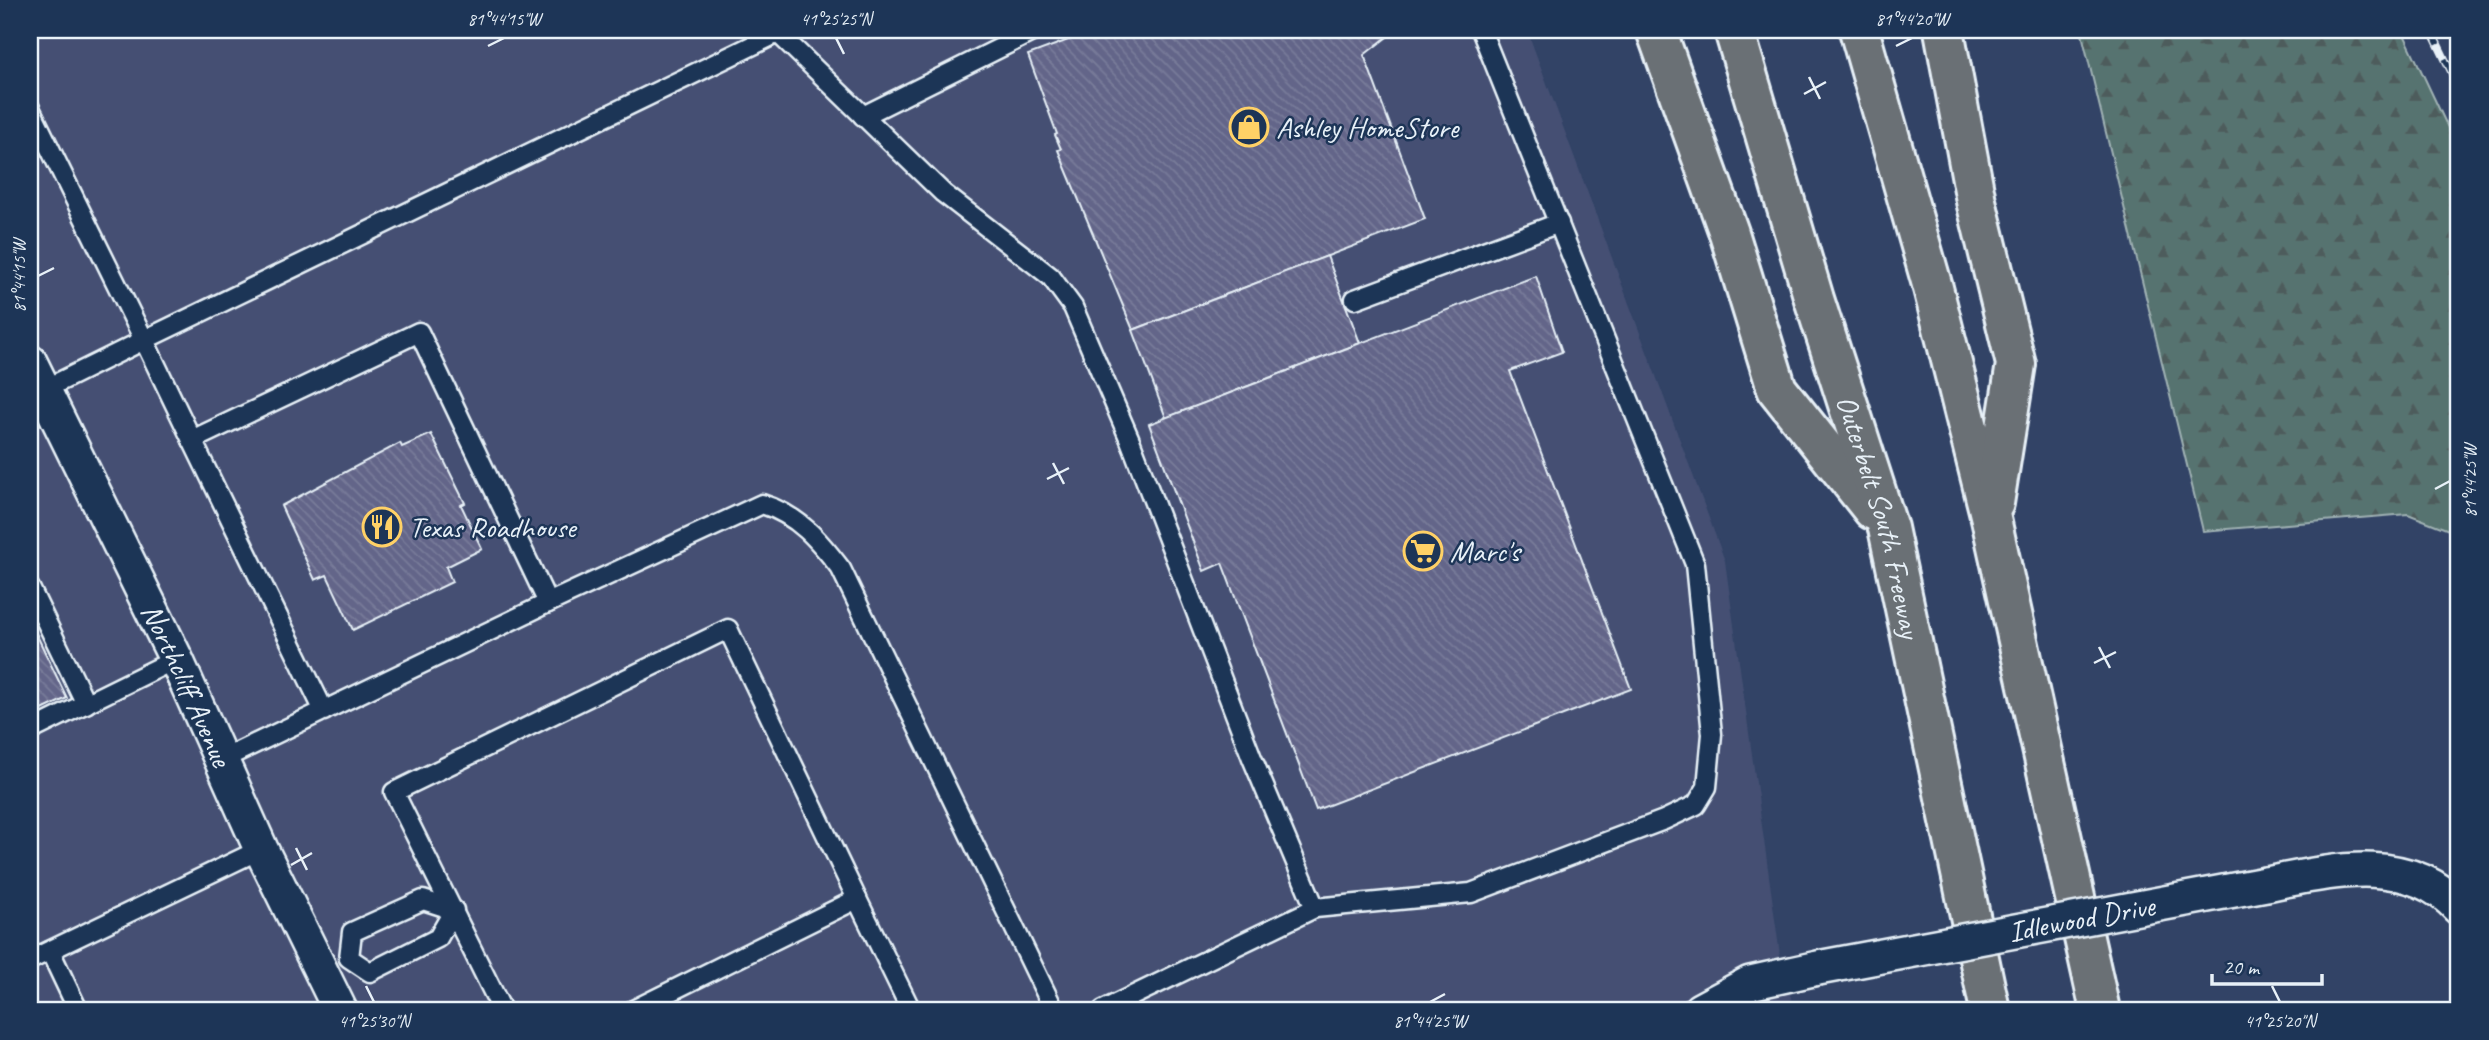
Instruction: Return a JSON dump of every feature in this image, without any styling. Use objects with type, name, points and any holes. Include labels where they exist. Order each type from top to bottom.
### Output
[{"type":"highway","points":[[1656,30],[1729,233],[1777,388],[1888,528]]},
{"type":"highway","name":"Outerbelt South Freeway","points":[[1734,30],[1814,299],[1888,528],[1990,1010]]},
{"type":"highway","points":[[1859,30],[1933,288],[1991,519],[2100,1010]]},
{"type":"highway","points":[[1944,30],[1976,201],[2016,365],[1991,519]]},
{"type":"street","name":"Northcliff Avenue","points":[[37,376],[176,659],[261,849],[335,965],[340,1010]]},
{"type":"street","name":"Idlewood Drive","points":[[1700,1010],[1750,983],[1818,968],[2329,872],[2378,869],[2434,886],[2459,908]]},
{"type":"lane","points":[[863,116],[1036,30]]},
{"type":"lane","points":[[1103,1010],[1315,908],[1471,893],[1664,820],[1696,805],[1707,787],[1712,734],[1695,564],[1481,30]]},
{"type":"lane","points":[[37,376],[144,340],[780,31],[943,193],[1051,277],[1073,307],[1130,440],[1252,758],[1315,908]]},
{"type":"lane","points":[[30,108],[324,711]]},
{"type":"lane","points":[[1355,299],[1559,223]]},
{"type":"lane","points":[[192,440],[419,332],[548,603]]},
{"type":"lane","points":[[222,760],[548,603],[762,504],[780,510],[802,524],[841,569],[1054,1010]]},
{"type":"lane","points":[[30,588],[86,704]]},
{"type":"lane","points":[[502,1010],[394,792],[728,629],[911,1010]]},
{"type":"lane","points":[[30,731],[176,659]]},
{"type":"lane","points":[[30,960],[261,849]]},
{"type":"lane","points":[[634,1010],[857,899]]},
{"type":"lane","points":[[423,900],[454,910],[439,938],[370,972],[335,965],[352,933],[359,929],[423,900]]},
{"type":"lane","points":[[50,951],[78,1010]]},
{"type":"shaded area","points":[[30,30],[1527,30],[1725,561],[1780,955],[1794,1010],[30,1010]]},
{"type":"green space","points":[[2081,30],[2402,30],[2459,151],[2459,534],[2408,514],[2203,531]]},
{"type":"building","points":[[1095,30],[1396,30],[1364,55],[1425,219],[1133,330],[1058,150],[1061,149],[1055,135],[1057,134],[1028,55]]},
{"type":"building","points":[[1327,256],[1360,343],[1166,418],[1133,330]]},
{"type":"building","points":[[1536,276],[1562,352],[1510,371],[1631,689],[1316,810],[1222,563],[1204,571],[1149,424]]},
{"type":"building","name":"Texas Roadhouse","points":[[431,434],[465,503],[461,505],[482,549],[446,567],[452,582],[353,630],[327,575],[315,580],[281,506],[400,443],[402,447]]},
{"type":"building","points":[[30,621],[67,698],[30,716]]},
{"type":"railway","points":[[2431,30],[2459,88]]},
{"type":"place","name":"Ashley HomeStore","points":[[1249,127]]},
{"type":"place","name":"Texas Roadhouse","points":[[382,527]]},
{"type":"place","name":"Marc's","points":[[1423,551]]}]
